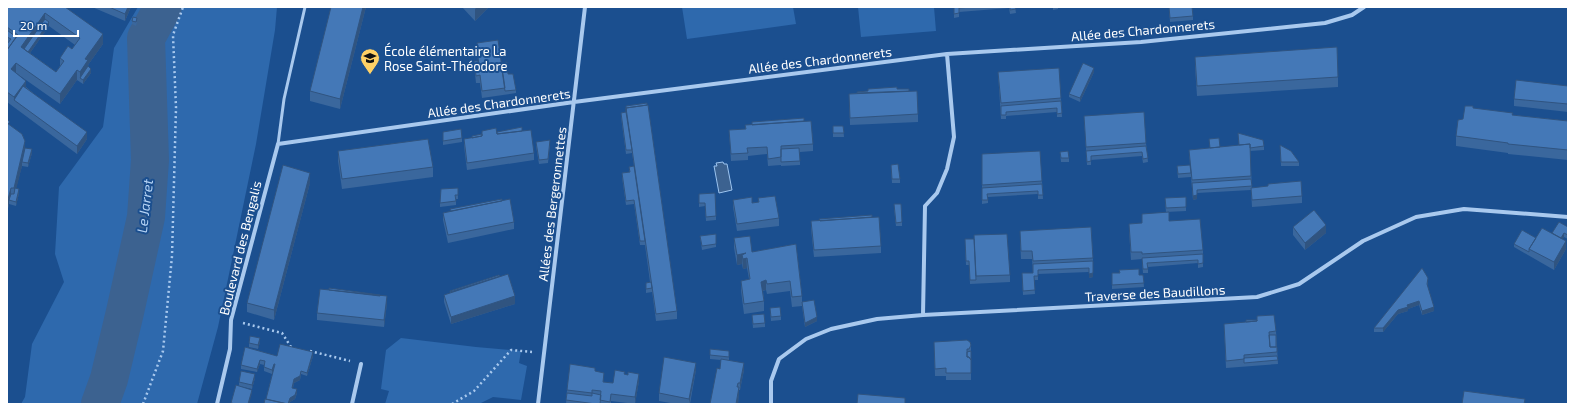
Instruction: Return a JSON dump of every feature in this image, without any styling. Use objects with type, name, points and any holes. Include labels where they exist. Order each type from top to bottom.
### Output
[{"type":"street","name":"Allées des Bergeronnettes","points":[[538,404],[585,7]]},
{"type":"street","name":"Allée des Chardonnerets","points":[[278,144],[574,102],[947,54],[1141,42],[1325,23],[1352,14],[1364,7]]},
{"type":"street","points":[[924,315],[925,206],[936,193],[947,169],[954,137],[947,54]]},
{"type":"street","name":"Boulevard des Bengalis","points":[[217,404],[230,349],[231,320],[278,144]]},
{"type":"street","name":"Traverse des Baudillons","points":[[771,404],[771,381],[779,359],[806,339],[831,329],[877,319],[924,315],[1257,298],[1298,284],[1363,241],[1416,218],[1464,209],[1568,217]]},
{"type":"street","points":[[352,404],[361,364]]},
{"type":"lane","points":[[278,144],[284,99],[305,7]]},
{"type":"path","points":[[143,404],[163,351],[172,240],[176,108],[172,35],[183,7]]},
{"type":"path","points":[[231,320],[282,333],[292,347],[298,348]]},
{"type":"path","points":[[305,350],[361,364]]},
{"type":"path","points":[[452,404],[474,391],[511,350],[544,353]]},
{"type":"shaded area","points":[[138,7],[277,7],[275,30],[256,144],[218,327],[197,404],[21,404],[25,397],[32,344],[64,282],[55,254],[59,187],[103,127],[114,48]]},
{"type":"shaded area","points":[[682,7],[793,7],[796,24],[687,39]]},
{"type":"shaded area","points":[[858,7],[934,7],[936,31],[861,37]]},
{"type":"shaded area","points":[[723,162],[724,164],[727,164],[732,190],[719,193],[714,166],[717,166],[716,163]]},
{"type":"shaded area","points":[[401,338],[521,351],[519,363],[527,366],[521,400],[493,397],[479,404],[385,404],[389,391],[381,389],[386,350]]},
{"type":"building","points":[[7,7],[65,7],[103,34],[85,59],[88,60],[80,72],[77,70],[60,94],[16,63],[11,69],[26,81],[14,97],[7,92],[7,50],[18,35],[7,27]],"holes":[[[45,13],[80,38],[72,49],[68,46],[60,58],[64,61],[56,72],[21,47]]]},
{"type":"building","points":[[109,7],[128,7],[125,14]]},
{"type":"building","points":[[331,7],[363,7],[340,99],[310,91]]},
{"type":"building","points":[[954,7],[972,7],[959,8],[959,13],[954,14]]},
{"type":"building","points":[[1010,7],[1015,7],[1016,9],[1010,10]]},
{"type":"building","points":[[1169,7],[1192,7],[1193,16],[1170,18]]},
{"type":"building","points":[[133,17],[137,18],[136,22],[132,21]]},
{"type":"building","points":[[45,19],[49,22],[28,52],[24,49]]},
{"type":"building","points":[[7,30],[16,37],[7,50],[7,44],[11,39],[7,37]]},
{"type":"building","points":[[498,40],[505,88],[482,91],[480,75],[476,76],[475,67],[479,67],[477,43]]},
{"type":"building","points":[[1337,47],[1338,77],[1197,86],[1195,57]]},
{"type":"building","points":[[474,61],[478,61],[479,67],[475,67],[475,71]]},
{"type":"building","points":[[507,62],[508,74],[513,74],[516,90],[505,91],[501,63]]},
{"type":"building","points":[[1083,63],[1094,68],[1080,98],[1069,94]]},
{"type":"building","points":[[88,66],[91,69],[83,80],[80,78]]},
{"type":"building","points":[[1059,68],[1061,98],[1001,103],[998,72]]},
{"type":"building","points":[[1516,80],[1568,86],[1568,104],[1514,99]]},
{"type":"building","points":[[23,86],[87,132],[77,146],[14,100]]},
{"type":"building","points":[[897,87],[897,89],[909,89],[909,91],[857,93],[868,91],[868,89]]},
{"type":"building","points":[[917,91],[918,114],[850,118],[849,94]]},
{"type":"building","points":[[1061,101],[1062,113],[1057,114],[1057,108],[1006,112],[1006,115],[1001,115],[1001,106]]},
{"type":"building","points":[[647,103],[647,105],[626,108],[626,106]]},
{"type":"building","points":[[648,105],[677,311],[656,314],[626,108]]},
{"type":"building","points":[[1465,106],[1513,113],[1512,115],[1568,121],[1568,150],[1508,144],[1456,136],[1458,120],[1463,119]]},
{"type":"building","points":[[626,112],[632,150],[626,150],[621,113]]},
{"type":"building","points":[[1144,112],[1146,143],[1086,147],[1084,116]]},
{"type":"building","points":[[804,118],[804,121],[752,125],[752,122]]},
{"type":"building","points":[[811,121],[813,144],[781,146],[781,157],[768,159],[767,147],[747,148],[748,153],[731,154],[729,130],[746,129],[745,125]]},
{"type":"building","points":[[7,123],[22,134],[25,141],[14,188],[11,188],[7,203]]},
{"type":"building","points":[[833,126],[843,126],[844,133],[833,133]]},
{"type":"building","points":[[522,127],[522,131],[497,134],[497,132]]},
{"type":"building","points":[[496,128],[497,134],[531,130],[534,153],[467,163],[464,139],[482,136],[482,131]]},
{"type":"building","points":[[461,129],[462,138],[443,141],[443,132]]},
{"type":"building","points":[[1238,133],[1263,140],[1264,146],[1250,148],[1250,144],[1239,145]]},
{"type":"building","points":[[482,134],[482,136],[472,138],[472,136]]},
{"type":"building","points":[[1219,138],[1220,147],[1210,148],[1209,139]]},
{"type":"building","points":[[428,139],[433,167],[342,179],[338,151]]},
{"type":"building","points":[[550,140],[548,159],[539,160],[536,142]]},
{"type":"building","points":[[1250,144],[1251,176],[1192,180],[1189,150]]},
{"type":"building","points":[[1280,145],[1291,151],[1299,162],[1281,162]]},
{"type":"building","points":[[1146,146],[1148,158],[1143,159],[1142,152],[1091,156],[1091,161],[1087,162],[1086,151]]},
{"type":"building","points":[[25,148],[32,149],[28,163],[22,162]]},
{"type":"building","points":[[799,148],[800,161],[781,162],[781,149]]},
{"type":"building","points":[[1040,151],[1042,181],[982,185],[982,154]]},
{"type":"building","points":[[1068,151],[1069,158],[1061,158],[1060,152]]},
{"type":"building","points":[[898,164],[900,179],[892,179],[891,165]]},
{"type":"building","points":[[283,165],[310,173],[274,310],[247,303]]},
{"type":"building","points":[[1190,165],[1191,173],[1178,174],[1177,166]]},
{"type":"building","points":[[634,166],[645,241],[640,241],[634,200],[626,201],[622,173],[630,172],[629,167]]},
{"type":"building","points":[[1251,179],[1252,186],[1197,190],[1197,195],[1193,196],[1192,183]]},
{"type":"building","points":[[1301,181],[1302,196],[1252,200],[1251,188],[1268,186],[1268,184]]},
{"type":"building","points":[[1042,184],[1043,195],[1038,195],[1038,191],[987,194],[988,200],[982,200],[982,188]]},
{"type":"building","points":[[15,188],[19,189],[16,202],[9,200],[11,194],[14,194]]},
{"type":"building","points":[[458,188],[458,195],[455,195],[456,201],[440,203],[441,189]]},
{"type":"building","points":[[715,193],[716,216],[706,217],[705,203],[699,203],[699,194]]},
{"type":"building","points":[[775,196],[779,218],[737,224],[733,200],[752,197],[752,203],[759,202],[758,198]]},
{"type":"building","points":[[1186,197],[1186,207],[1166,208],[1165,198]]},
{"type":"building","points":[[502,199],[502,201],[451,211],[450,209]]},
{"type":"building","points":[[510,199],[514,222],[448,235],[443,213]]},
{"type":"building","points":[[894,204],[901,204],[902,222],[896,223]]},
{"type":"building","points":[[1314,210],[1326,225],[1305,243],[1293,227]]},
{"type":"building","points":[[1169,212],[1169,221],[1200,219],[1203,250],[1142,254],[1142,252],[1131,252],[1129,224],[1142,223],[1142,214]]},
{"type":"building","points":[[872,215],[872,217],[820,221],[819,219]]},
{"type":"building","points":[[879,217],[881,246],[814,250],[811,221]]},
{"type":"building","points":[[1559,222],[1568,227],[1568,235],[1564,233],[1561,238],[1552,233]]},
{"type":"building","points":[[1091,227],[1093,258],[1033,261],[1032,251],[1021,251],[1020,231]]},
{"type":"building","points":[[1542,228],[1566,241],[1554,262],[1529,249]]},
{"type":"building","points":[[1522,230],[1536,238],[1529,249],[1529,252],[1514,244]]},
{"type":"building","points":[[716,234],[716,244],[702,246],[700,236]]},
{"type":"building","points":[[1007,234],[1010,275],[976,276],[974,235]]},
{"type":"building","points":[[750,236],[752,252],[796,244],[802,296],[792,297],[790,281],[767,284],[766,280],[761,282],[764,301],[744,304],[741,281],[750,279],[747,258],[743,259],[742,255],[746,253],[737,255],[734,238]]},
{"type":"building","points":[[965,239],[974,239],[976,280],[970,280],[969,261],[966,261]]},
{"type":"building","points":[[1203,254],[1203,263],[1198,264],[1198,260],[1147,263],[1148,269],[1143,269],[1142,258]]},
{"type":"building","points":[[1093,261],[1093,273],[1089,274],[1089,268],[1038,270],[1038,276],[1034,276],[1035,290],[1023,291],[1022,273],[1033,273],[1033,264]]},
{"type":"building","points":[[1422,268],[1428,278],[1427,284],[1434,307],[1422,311],[1419,301],[1407,305],[1408,307],[1398,310],[1383,328],[1374,328]]},
{"type":"building","points":[[1139,269],[1139,275],[1143,275],[1144,283],[1112,285],[1112,273],[1120,273],[1119,270]]},
{"type":"building","points":[[508,274],[515,296],[451,317],[444,295]]},
{"type":"building","points":[[499,275],[500,276],[450,292],[450,291]]},
{"type":"building","points":[[651,282],[652,288],[646,289],[646,283]]},
{"type":"building","points":[[329,288],[380,295],[380,296],[329,290]]},
{"type":"building","points":[[320,289],[387,296],[384,320],[317,313]]},
{"type":"building","points":[[814,300],[817,317],[805,323],[802,302]]},
{"type":"building","points":[[780,307],[781,316],[771,317],[770,308]]},
{"type":"building","points":[[764,314],[765,323],[753,324],[752,315]]},
{"type":"building","points":[[1274,315],[1276,331],[1269,332],[1270,347],[1277,347],[1277,352],[1244,355],[1244,359],[1226,361],[1224,324],[1257,321],[1257,316]]},
{"type":"building","points":[[1246,320],[1257,320],[1257,321],[1246,322]]},
{"type":"building","points":[[1269,335],[1276,335],[1276,347],[1270,347]]},
{"type":"building","points":[[250,336],[260,338],[258,345],[249,343]]},
{"type":"building","points":[[967,340],[971,345],[969,349],[967,349],[967,357],[971,360],[971,373],[946,373],[946,368],[935,369],[934,342]]},
{"type":"building","points":[[280,344],[313,352],[307,373],[301,371],[300,376],[294,379],[292,388],[297,389],[295,395],[290,398],[288,404],[266,399],[275,364],[272,370],[264,367],[265,361],[260,360],[257,369],[241,365],[245,347],[277,356]]},
{"type":"building","points":[[710,349],[729,351],[729,357],[710,355]]},
{"type":"building","points":[[971,351],[971,360],[967,357],[967,352]]},
{"type":"building","points":[[1277,356],[1278,360],[1244,363],[1244,358]]},
{"type":"building","points":[[664,357],[696,363],[689,399],[659,393]]},
{"type":"building","points":[[721,359],[744,363],[740,383],[738,383],[737,387],[739,387],[736,404],[710,404],[717,368],[720,369]]},
{"type":"building","points":[[570,364],[595,368],[595,371],[604,373],[603,382],[613,383],[615,370],[625,372],[624,374],[628,375],[628,372],[639,374],[635,397],[611,394],[610,402],[600,400],[601,391],[592,390],[592,393],[567,390]]},
{"type":"building","points":[[241,371],[255,374],[252,385],[239,382]]},
{"type":"building","points":[[236,385],[252,390],[248,404],[231,403]]},
{"type":"building","points":[[1464,391],[1525,399],[1524,404],[1462,404]]},
{"type":"building","points":[[567,393],[592,396],[592,393],[601,395],[600,404],[566,400]]},
{"type":"building","points":[[858,394],[905,398],[905,404],[857,404]]},
{"type":"building","points":[[265,399],[287,404],[264,404]]},
{"type":"waterway","name":"Le Jarret","points":[[100,404],[109,379],[146,217],[150,160],[146,38],[163,7]]},
{"type":"place","name":"École élémentaire La Rose Saint-Théodore","points":[[370,75]]}]
